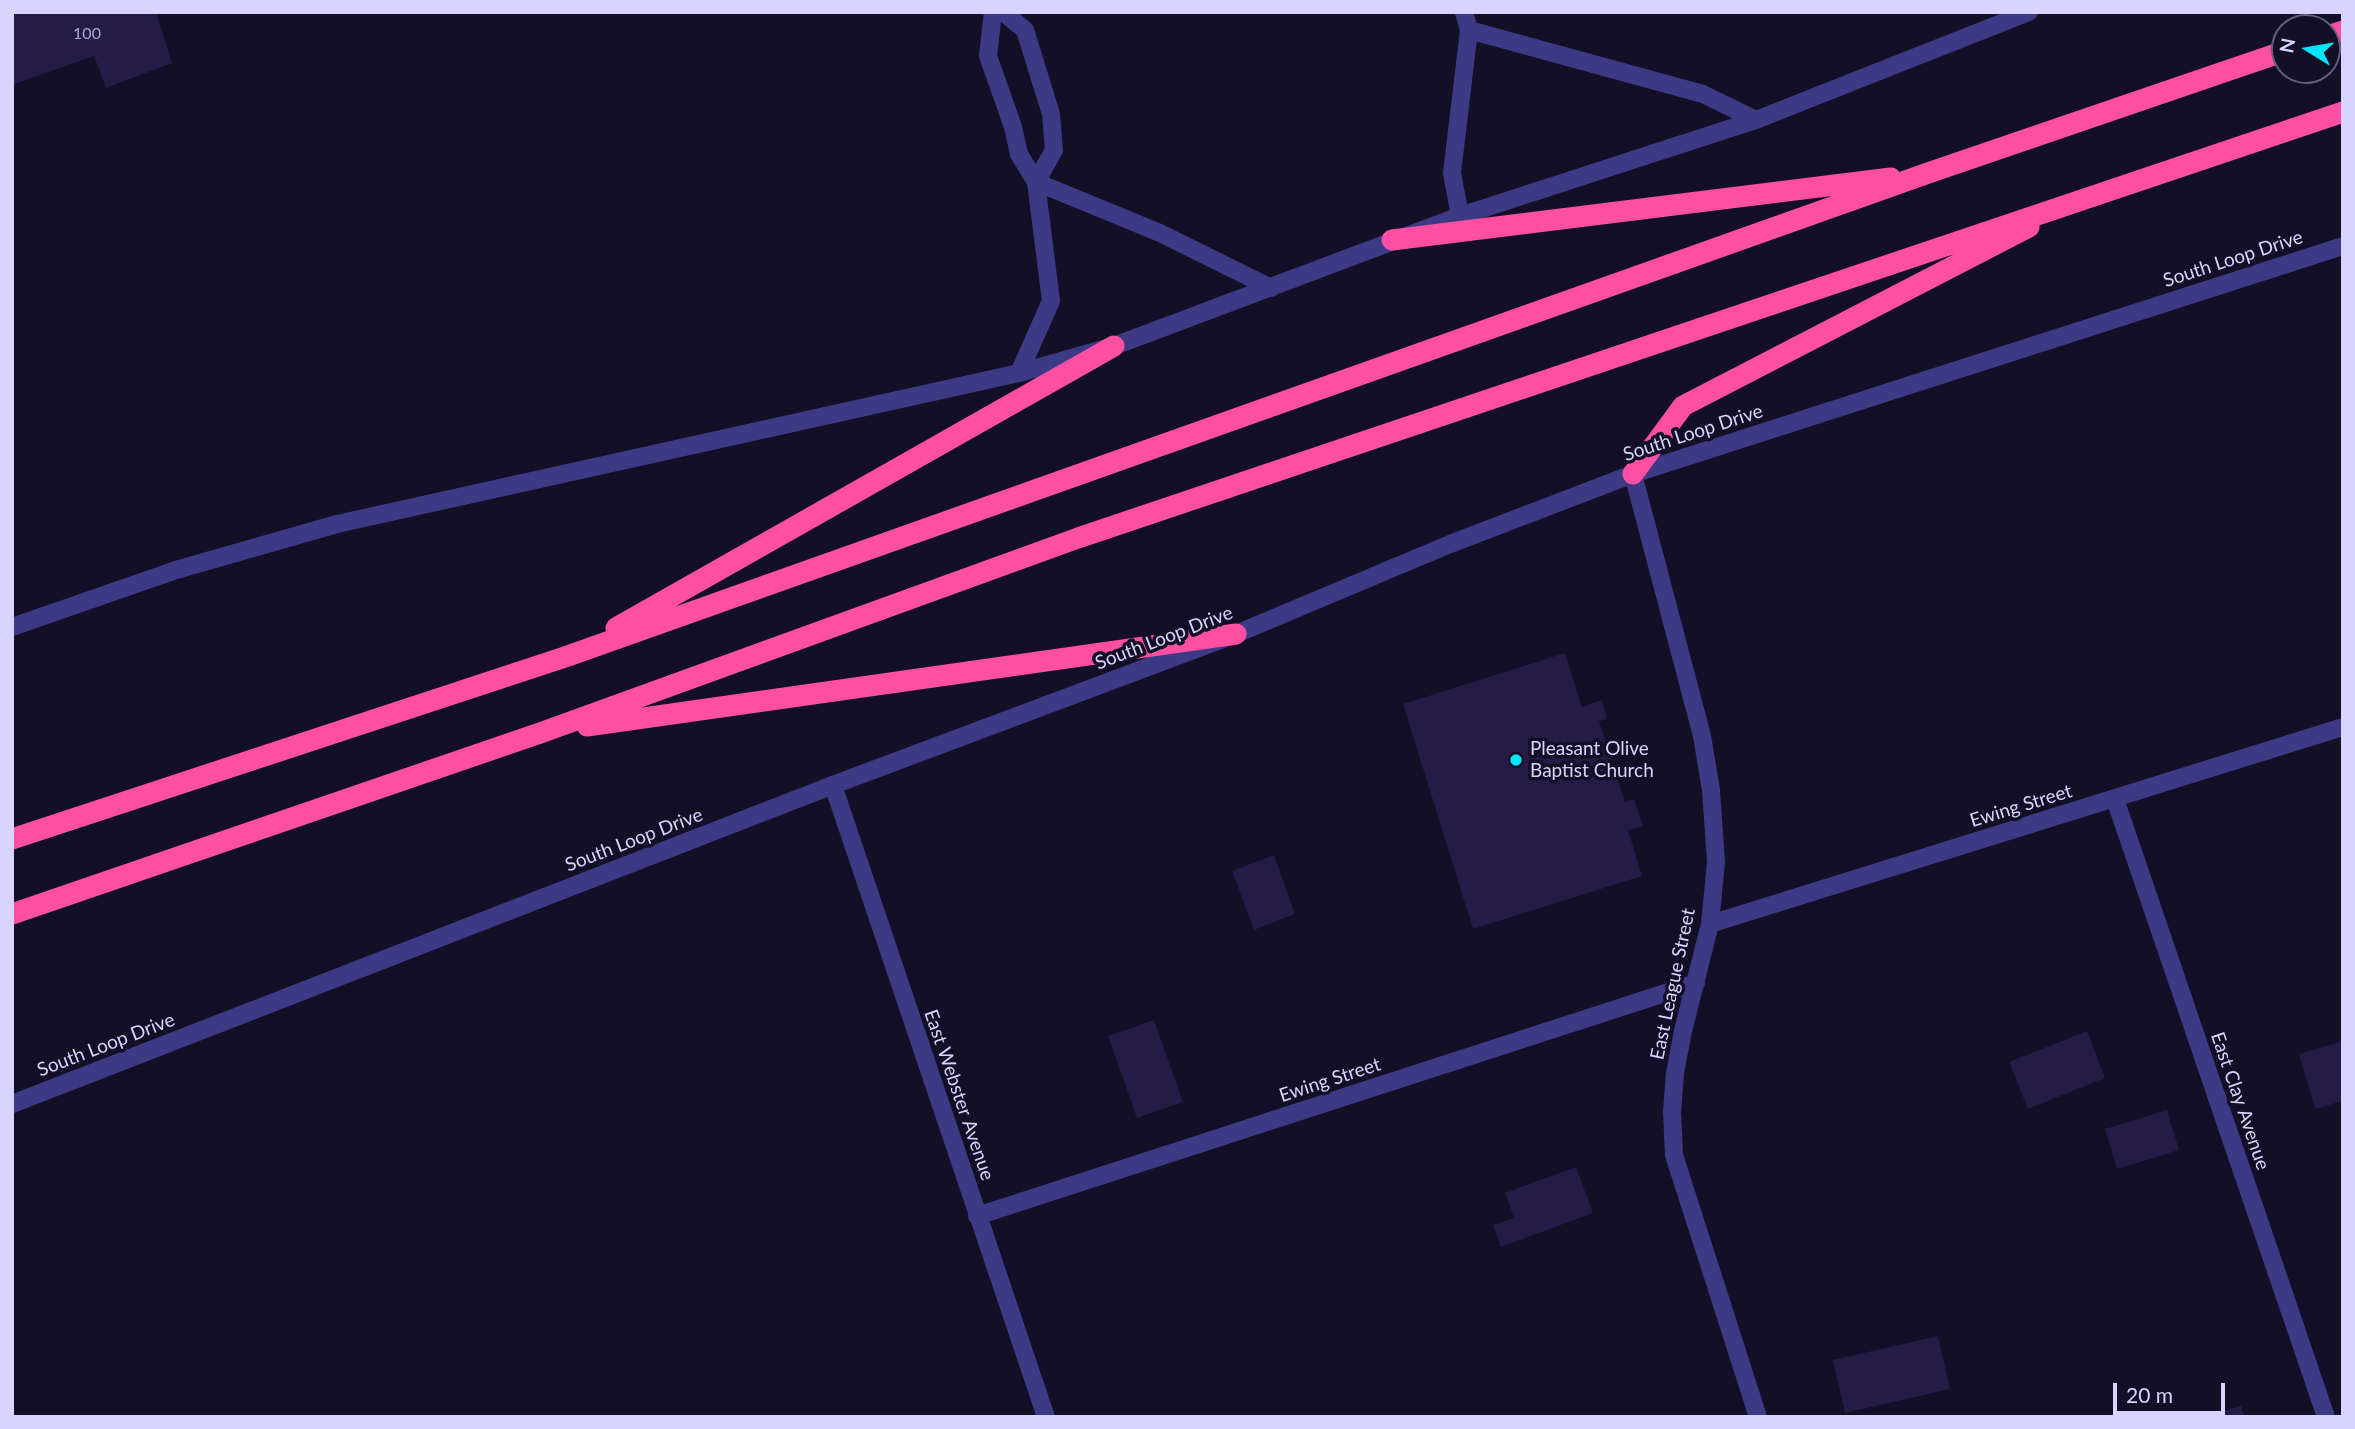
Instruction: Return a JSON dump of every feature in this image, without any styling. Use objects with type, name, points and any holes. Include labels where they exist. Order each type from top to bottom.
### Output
[{"type":"highway","points":[[12,839],[565,657],[1931,172],[2271,56]]},
{"type":"highway","points":[[12,914],[543,732],[1077,538],[2343,112]]},
{"type":"highway","points":[[1392,240],[1931,172]]},
{"type":"highway","points":[[1633,474],[1684,406],[2093,195]]},
{"type":"highway","points":[[565,657],[1114,346]]},
{"type":"highway","points":[[543,732],[1236,634]]},
{"type":"street","points":[[993,12],[988,56],[1013,127],[1019,154],[1035,182],[1051,301],[1019,373]]},
{"type":"street","points":[[1003,12],[1025,30],[1051,114],[1054,150],[1035,182]]},
{"type":"street","points":[[1460,216],[1452,173],[1469,30],[1464,12]]},
{"type":"street","points":[[12,627],[176,570],[337,524],[1019,373],[1114,346],[1460,216],[1756,120],[2029,12]]},
{"type":"street","points":[[1469,30],[1703,94],[1756,120]]},
{"type":"street","points":[[1035,182],[1160,233],[1271,288]]},
{"type":"street","name":"South Loop Drive","points":[[12,1104],[833,785],[1236,634],[1450,544],[1633,474],[2343,246]]},
{"type":"street","name":"East League Street","points":[[1633,474],[1702,736],[1711,790],[1716,862],[1710,924],[1675,1073],[1672,1112],[1674,1155],[1758,1417]]},
{"type":"street","name":"Ewing Street","points":[[1710,924],[2343,727]]},
{"type":"street","name":"East Webster Avenue","points":[[833,785],[1046,1417]]},
{"type":"street","name":"East Clay Avenue","points":[[2115,799],[2326,1417]]},
{"type":"street","name":"Ewing Street","points":[[977,1216],[1696,984]]},
{"type":"building","points":[[12,12],[156,12],[172,63],[106,88],[94,56],[12,85]]},
{"type":"building","name":"Pleasant Olive Baptist Church","points":[[1565,653],[1582,707],[1602,700],[1607,719],[1599,721],[1625,802],[1634,799],[1643,826],[1628,830],[1642,876],[1473,929],[1403,704]]},
{"type":"building","points":[[1274,855],[1295,914],[1254,930],[1232,871]]},
{"type":"building","points":[[1154,1020],[1183,1102],[1137,1118],[1108,1036]]},
{"type":"building","points":[[2087,1031],[2105,1078],[2028,1109],[2009,1062]]},
{"type":"building","points":[[2343,1041],[2343,1101],[2315,1109],[2299,1054]]},
{"type":"building","points":[[2167,1110],[2179,1150],[2117,1169],[2105,1129]]},
{"type":"building","points":[[1576,1167],[1593,1213],[1501,1247],[1493,1225],[1514,1218],[1505,1193]]},
{"type":"building","points":[[1938,1336],[1950,1389],[1845,1413],[1833,1360]]},
{"type":"building","points":[[2241,1406],[2244,1417],[2206,1417],[2206,1416]]},
{"type":"place","name":"Pleasant Olive Baptist Church","points":[[1516,760]]}]
